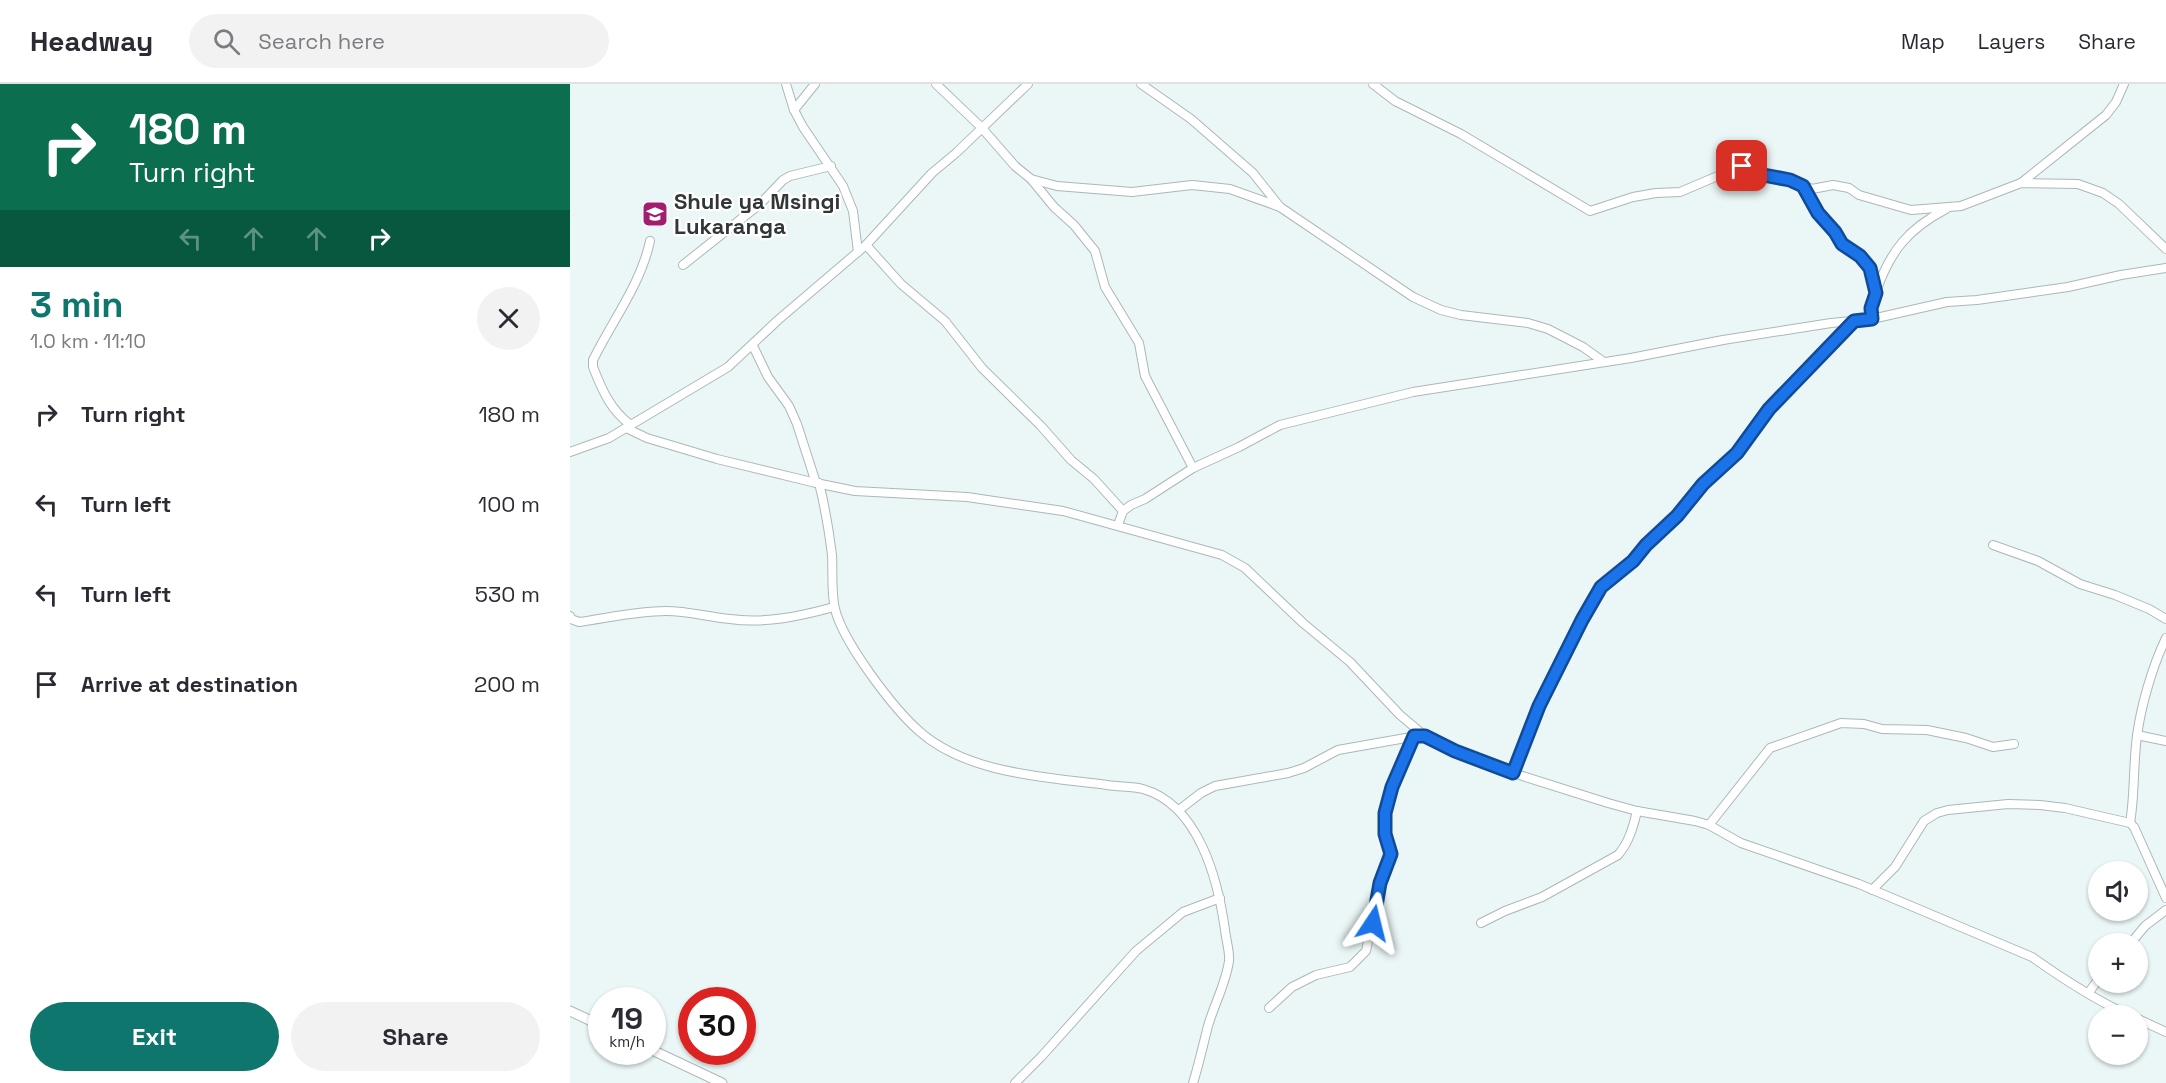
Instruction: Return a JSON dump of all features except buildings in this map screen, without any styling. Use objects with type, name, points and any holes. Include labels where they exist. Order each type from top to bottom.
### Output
[{"type":"main road","points":[[570,1011],[588,1019]]},
{"type":"main road","points":[[666,1057],[722,1083]]},
{"type":"street","points":[[786,84],[794,110],[803,127],[843,186],[853,211],[858,252]]},
{"type":"street","points":[[794,110],[815,84]]},
{"type":"street","points":[[936,84],[981,127],[1015,166],[1031,179],[1095,251],[1106,287],[1139,343],[1145,376],[1193,468]]},
{"type":"street","points":[[570,453],[609,438],[728,368],[778,320],[866,245],[932,173],[1028,84]]},
{"type":"street","points":[[1141,84],[1191,119],[1253,173],[1280,207]]},
{"type":"street","points":[[1373,84],[1395,101],[1461,134],[1590,211],[1633,197],[1680,192],[1720,175],[1735,165],[1758,174],[1790,180],[1815,189],[1833,185],[1849,188],[1859,195],[1911,210],[1961,206],[2021,183],[2106,115],[2116,102],[2124,84]]},
{"type":"street","points":[[683,265],[742,219],[783,180],[790,176],[831,166]]},
{"type":"street","points":[[1031,179],[1057,186],[1132,192],[1192,185],[1230,189],[1280,207],[1422,301],[1441,310],[1461,315],[1528,323],[1548,329],[1583,347],[1604,362]]},
{"type":"street","points":[[2021,183],[2078,184],[2103,193],[2119,204],[2166,249]]},
{"type":"street","points":[[1803,186],[1818,213],[1835,232],[1842,244],[1860,256],[1870,268],[1876,293]]},
{"type":"street","points":[[1872,319],[1871,308],[1876,293],[1889,260],[1898,246],[1929,219],[1948,208]]},
{"type":"street","points":[[650,242],[647,256],[634,284],[593,360],[593,367],[610,404],[628,427],[647,438],[717,459],[855,491],[967,497],[1063,512],[1118,525],[1234,560],[1350,662],[1400,715],[1425,736],[1455,751],[1513,773],[1638,812],[1709,825],[1741,843],[1872,890],[2032,957],[2047,969],[2088,991]]},
{"type":"street","points":[[866,245],[901,284],[945,321],[982,368],[1041,426],[1071,460],[1094,479],[1123,511]]},
{"type":"street","points":[[1118,525],[1123,511],[1193,468],[1280,425],[1413,392],[1683,349],[1723,340],[1872,319],[1927,305],[2068,287],[2166,268]]},
{"type":"street","points":[[1513,773],[1539,706],[1601,587],[1633,561],[1646,545],[1677,516],[1703,484],[1737,453],[1769,409],[1854,321]]},
{"type":"street","points":[[753,346],[768,377],[789,406],[818,483],[825,506],[832,554],[834,607],[849,643],[904,716],[920,733],[945,749],[988,767],[1062,780],[1143,789],[1179,810],[1186,819],[1210,861],[1220,898],[1229,961],[1193,1083]]},
{"type":"street","points":[[1993,545],[2038,561],[2080,584],[2124,598],[2166,619]]},
{"type":"street","points":[[570,616],[579,622],[633,613],[667,611],[732,620],[774,619],[798,617],[834,607]]},
{"type":"street","points":[[2130,823],[2134,800],[2137,735],[2154,666],[2166,638]]},
{"type":"street","points":[[1709,825],[1770,748],[1841,723],[1864,724],[1882,729],[1927,730],[1966,738],[1993,747],[2014,744]]},
{"type":"street","points":[[2137,735],[2166,741]]},
{"type":"street","points":[[1269,1008],[1292,987],[1316,975],[1350,967],[1366,951],[1380,883],[1391,854],[1385,834],[1385,813],[1392,787],[1414,736]]},
{"type":"street","points":[[1179,810],[1201,793],[1215,786],[1275,777],[1304,768],[1338,750],[1425,736]]},
{"type":"street","points":[[1872,890],[1895,867],[1924,821],[1937,813],[1948,810],[2008,804],[2065,808],[2130,823],[2134,827],[2166,898]]},
{"type":"street","points":[[1481,923],[1504,911],[1542,897],[1618,855],[1625,847],[1632,832],[1638,812]]},
{"type":"street","points":[[1015,1083],[1136,951],[1183,912],[1220,898]]},
{"type":"street","points":[[2139,933],[2166,910]]},
{"type":"street","points":[[2090,993],[2108,1005]]},
{"type":"street","points":[[2148,1024],[2166,1032]]},
{"type":"place","name":"Shule ya Msingi Lukaranga","points":[[655,214]]},
{"type":"route","points":[[1373,923],[1380,883],[1391,854],[1385,834],[1385,813],[1392,787],[1414,736],[1425,736],[1455,751],[1513,773],[1539,706],[1601,587],[1633,561],[1646,545],[1677,516],[1703,484],[1737,453],[1769,409],[1854,321],[1872,319],[1870,314],[1876,293],[1870,268],[1860,256],[1842,244],[1835,232],[1818,213],[1803,186],[1790,180],[1758,174],[1742,166]]}]
